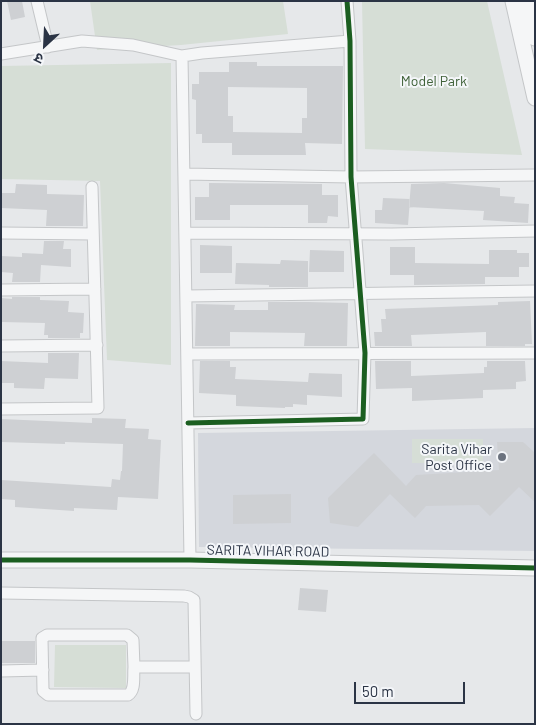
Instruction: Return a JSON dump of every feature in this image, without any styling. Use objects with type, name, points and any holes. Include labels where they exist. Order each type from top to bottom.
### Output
[{"type":"street","points":[[37,1],[48,47]]},
{"type":"street","points":[[188,423],[363,419],[365,353],[351,177],[350,41],[347,1]]},
{"type":"street","points":[[513,1],[535,98]]},
{"type":"street","points":[[526,1],[535,38]]},
{"type":"street","points":[[1,54],[82,41],[133,45],[182,56],[350,41]]},
{"type":"street","points":[[182,56],[190,560]]},
{"type":"street","points":[[184,174],[351,177],[535,175]]},
{"type":"street","points":[[1,409],[98,408],[92,187]]},
{"type":"street","points":[[185,233],[355,234],[535,231]]},
{"type":"street","points":[[1,233],[93,234]]},
{"type":"street","points":[[1,290],[95,289]]},
{"type":"street","points":[[186,296],[535,292]]},
{"type":"street","points":[[1,346],[97,345]]},
{"type":"street","points":[[187,354],[535,353]]},
{"type":"street","name":"SARITA VIHAR ROAD","points":[[1,560],[190,560],[535,568]]},
{"type":"street","points":[[1,593],[189,597],[194,600],[196,714]]},
{"type":"street","points":[[47,635],[127,635],[133,640],[134,667],[133,689],[128,695],[48,695],[43,691],[42,638],[47,635]]},
{"type":"street","points":[[134,667],[195,667]]},
{"type":"street","points":[[1,671],[43,670]]},
{"type":"shaded area","points":[[535,428],[535,551],[199,547],[198,433]]},
{"type":"green space","points":[[90,1],[283,1],[288,34],[181,45],[97,50]]},
{"type":"green space","name":"Model Park","points":[[362,1],[487,1],[522,155],[365,149]]},
{"type":"green space","points":[[171,63],[171,365],[107,360],[100,181],[1,179],[1,66]]},
{"type":"green space","points":[[412,439],[483,439],[483,464],[412,463]]},
{"type":"green space","points":[[55,645],[126,645],[126,688],[54,687]]},
{"type":"building","points":[[7,1],[22,1],[25,17],[11,20]]},
{"type":"building","points":[[229,62],[257,62],[257,66],[343,66],[342,144],[305,143],[306,155],[232,155],[232,143],[202,143],[202,134],[196,134],[196,100],[192,99],[192,84],[199,84],[199,72],[229,72]],"holes":[[[228,87],[307,88],[307,118],[302,118],[302,133],[233,132],[233,116],[228,116]]]},
{"type":"building","points":[[209,183],[322,184],[322,195],[338,195],[338,217],[328,216],[327,223],[308,223],[308,205],[230,205],[230,220],[195,220],[195,197],[209,197]]},
{"type":"building","points":[[444,183],[500,188],[500,196],[515,197],[514,203],[529,204],[528,223],[483,220],[484,211],[409,207],[411,184]]},
{"type":"building","points":[[16,184],[47,185],[47,194],[84,195],[83,226],[46,226],[47,210],[1,208],[1,193],[15,193]]},
{"type":"building","points":[[383,198],[410,199],[408,225],[375,223],[375,210],[382,210]]},
{"type":"building","points":[[44,241],[64,241],[63,249],[71,249],[71,267],[41,265],[40,282],[12,282],[13,273],[1,272],[1,256],[22,257],[22,253],[43,254]]},
{"type":"building","points":[[200,245],[232,246],[232,273],[200,273]]},
{"type":"building","points":[[390,247],[415,247],[415,263],[489,264],[489,250],[517,250],[517,253],[529,253],[529,267],[519,267],[519,277],[485,277],[485,284],[414,285],[414,275],[390,275]]},
{"type":"building","points":[[310,250],[344,251],[344,272],[309,272]]},
{"type":"building","points":[[281,260],[308,261],[308,287],[269,287],[269,285],[235,284],[236,263],[280,264]]},
{"type":"building","points":[[12,297],[40,297],[40,300],[69,301],[68,312],[84,313],[83,333],[80,333],[80,338],[48,338],[48,335],[44,335],[45,323],[1,322],[1,298],[12,299]]},
{"type":"building","points":[[530,301],[532,344],[525,344],[525,346],[486,346],[486,332],[411,335],[412,346],[375,346],[374,332],[382,332],[381,319],[386,319],[385,309],[498,305],[498,302]]},
{"type":"building","points":[[268,302],[348,303],[347,346],[304,346],[305,333],[230,332],[230,346],[195,346],[196,304],[235,305],[234,310],[268,310]]},
{"type":"building","points":[[48,353],[79,353],[78,379],[45,378],[44,389],[14,388],[14,383],[1,383],[1,361],[48,363]]},
{"type":"building","points":[[200,361],[230,361],[230,367],[236,367],[235,379],[308,382],[309,373],[342,374],[342,397],[307,395],[307,405],[293,404],[293,407],[285,408],[236,406],[236,395],[199,393]]},
{"type":"building","points":[[375,361],[411,361],[411,376],[484,373],[487,361],[525,361],[526,381],[516,382],[516,389],[483,390],[483,398],[412,401],[412,388],[376,389]]},
{"type":"building","points":[[92,418],[126,419],[125,428],[149,429],[148,439],[161,440],[158,499],[118,497],[117,510],[74,508],[74,511],[15,507],[15,500],[1,499],[1,480],[111,487],[112,479],[120,480],[123,444],[1,442],[1,419],[92,423]]},
{"type":"building","points":[[497,442],[523,442],[535,453],[535,502],[519,487],[490,516],[479,505],[426,506],[415,518],[390,494],[358,527],[330,523],[328,498],[374,453],[406,486],[416,475],[499,470]]},
{"type":"building","points":[[291,494],[291,523],[233,524],[233,495]]},
{"type":"building","points":[[300,588],[328,590],[326,612],[298,610]]},
{"type":"building","points":[[1,641],[35,641],[35,663],[1,663]]},
{"type":"cycle path","points":[[188,423],[363,419],[365,353],[351,177],[350,41],[347,1]]},
{"type":"cycle path","points":[[1,560],[190,560],[535,568]]},
{"type":"place","name":"Sarita Vihar Post Office","points":[[502,457]]}]
